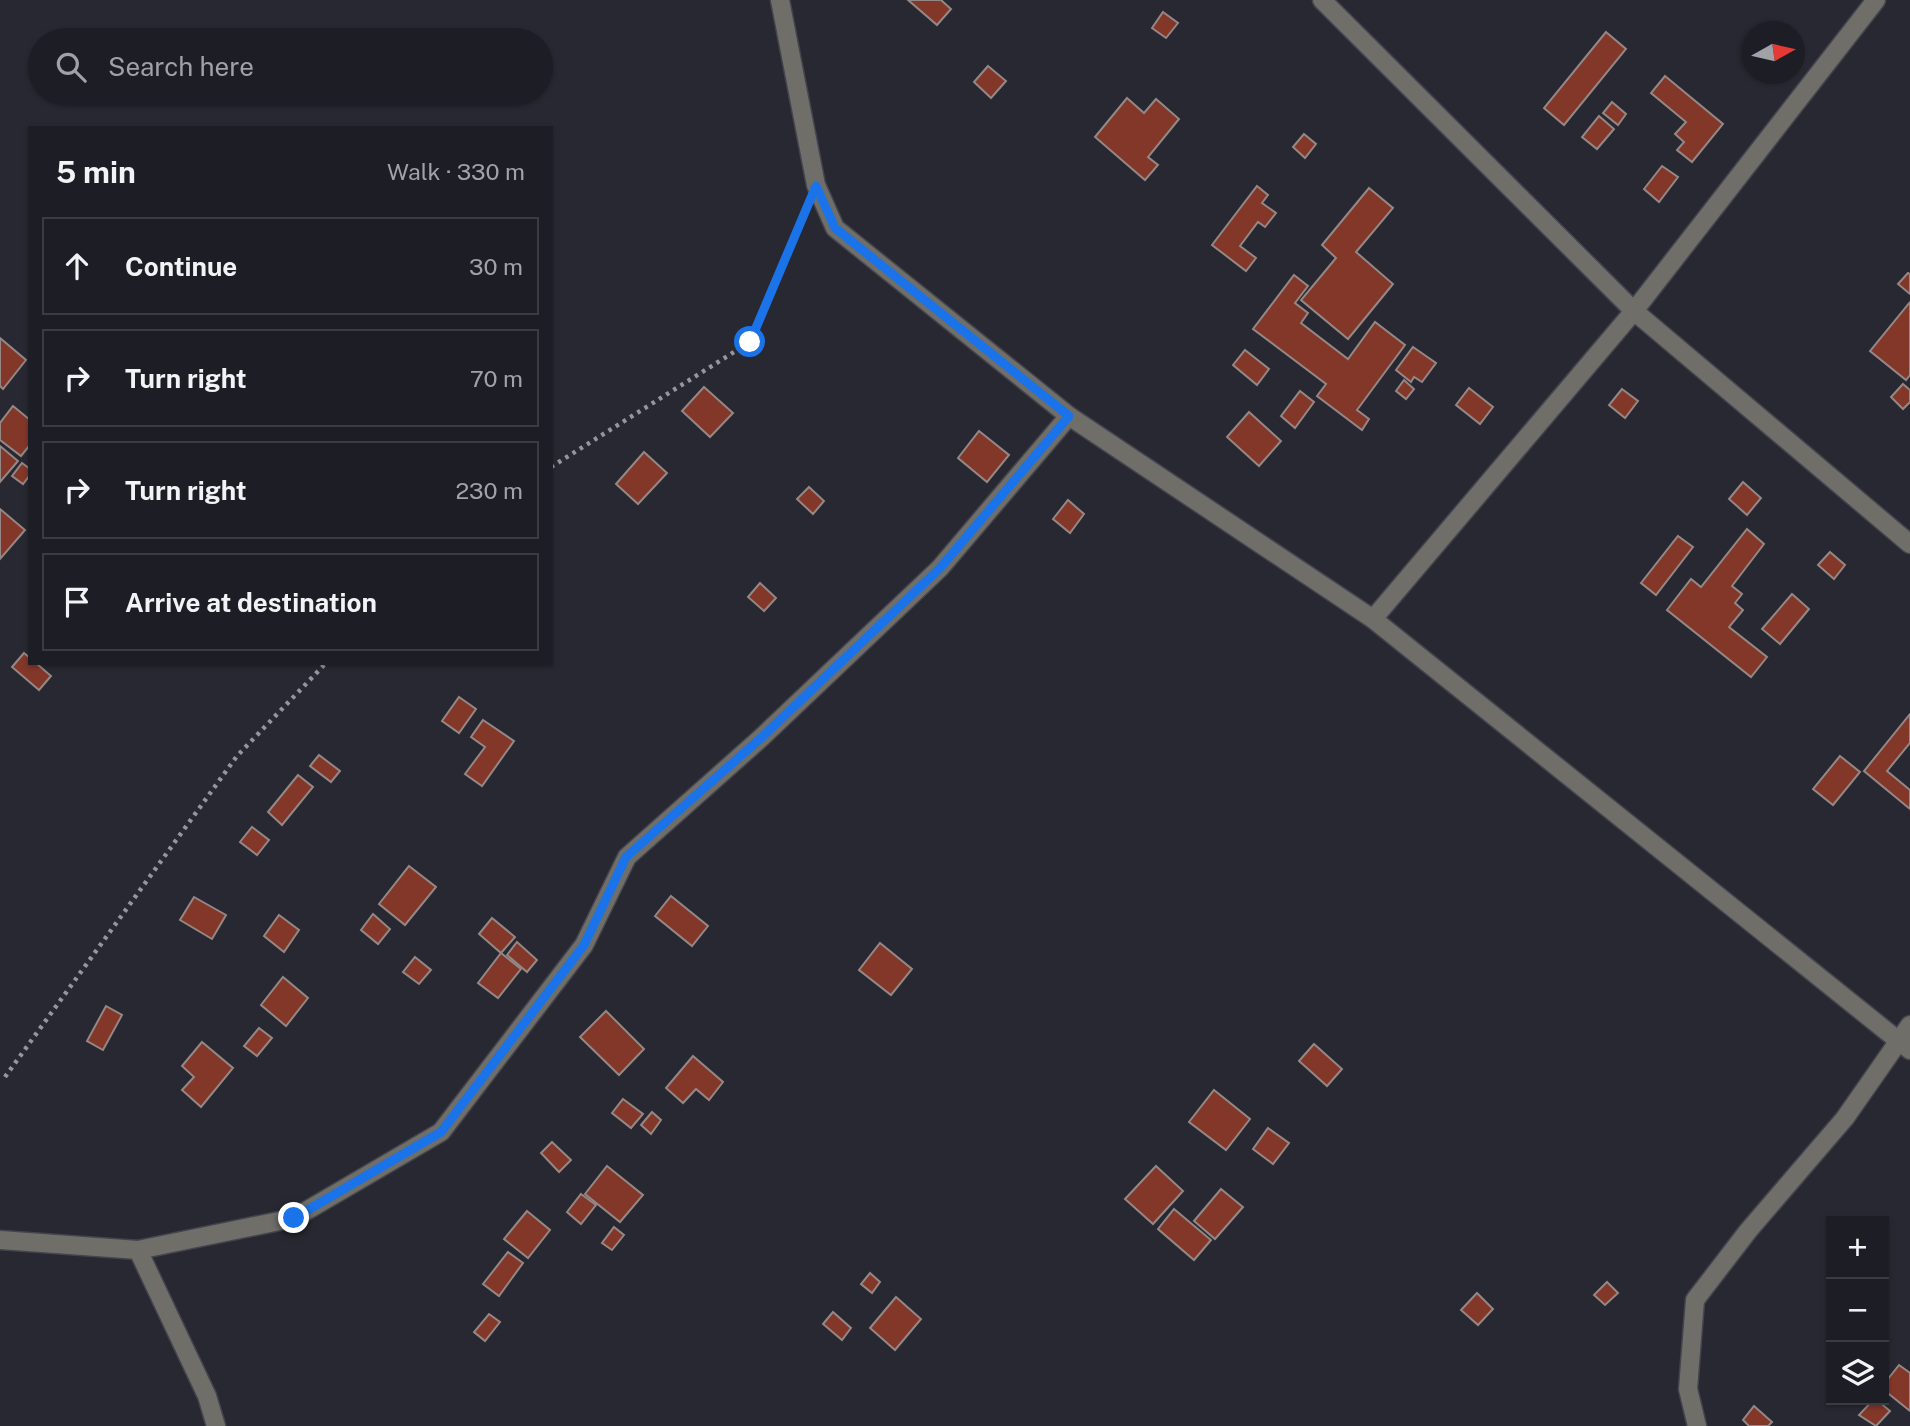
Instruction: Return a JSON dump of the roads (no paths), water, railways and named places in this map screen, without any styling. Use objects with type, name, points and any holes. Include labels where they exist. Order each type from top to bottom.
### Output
[{"type":"street","points":[[780,0],[816,186],[835,228],[1069,416],[1373,620],[1904,1045]]},
{"type":"street","points":[[1322,0],[1634,311],[1910,544]]},
{"type":"street","points":[[1373,620],[1634,311],[1876,0]]},
{"type":"street","points":[[0,1240],[138,1250],[294,1218],[441,1132],[584,945],[626,857],[762,737],[940,568],[1069,416]]},
{"type":"street","points":[[1697,1426],[1688,1390],[1695,1300],[1748,1231],[1904,1045],[1910,1025]]},
{"type":"street","points":[[138,1250],[207,1395],[216,1426]]}]
